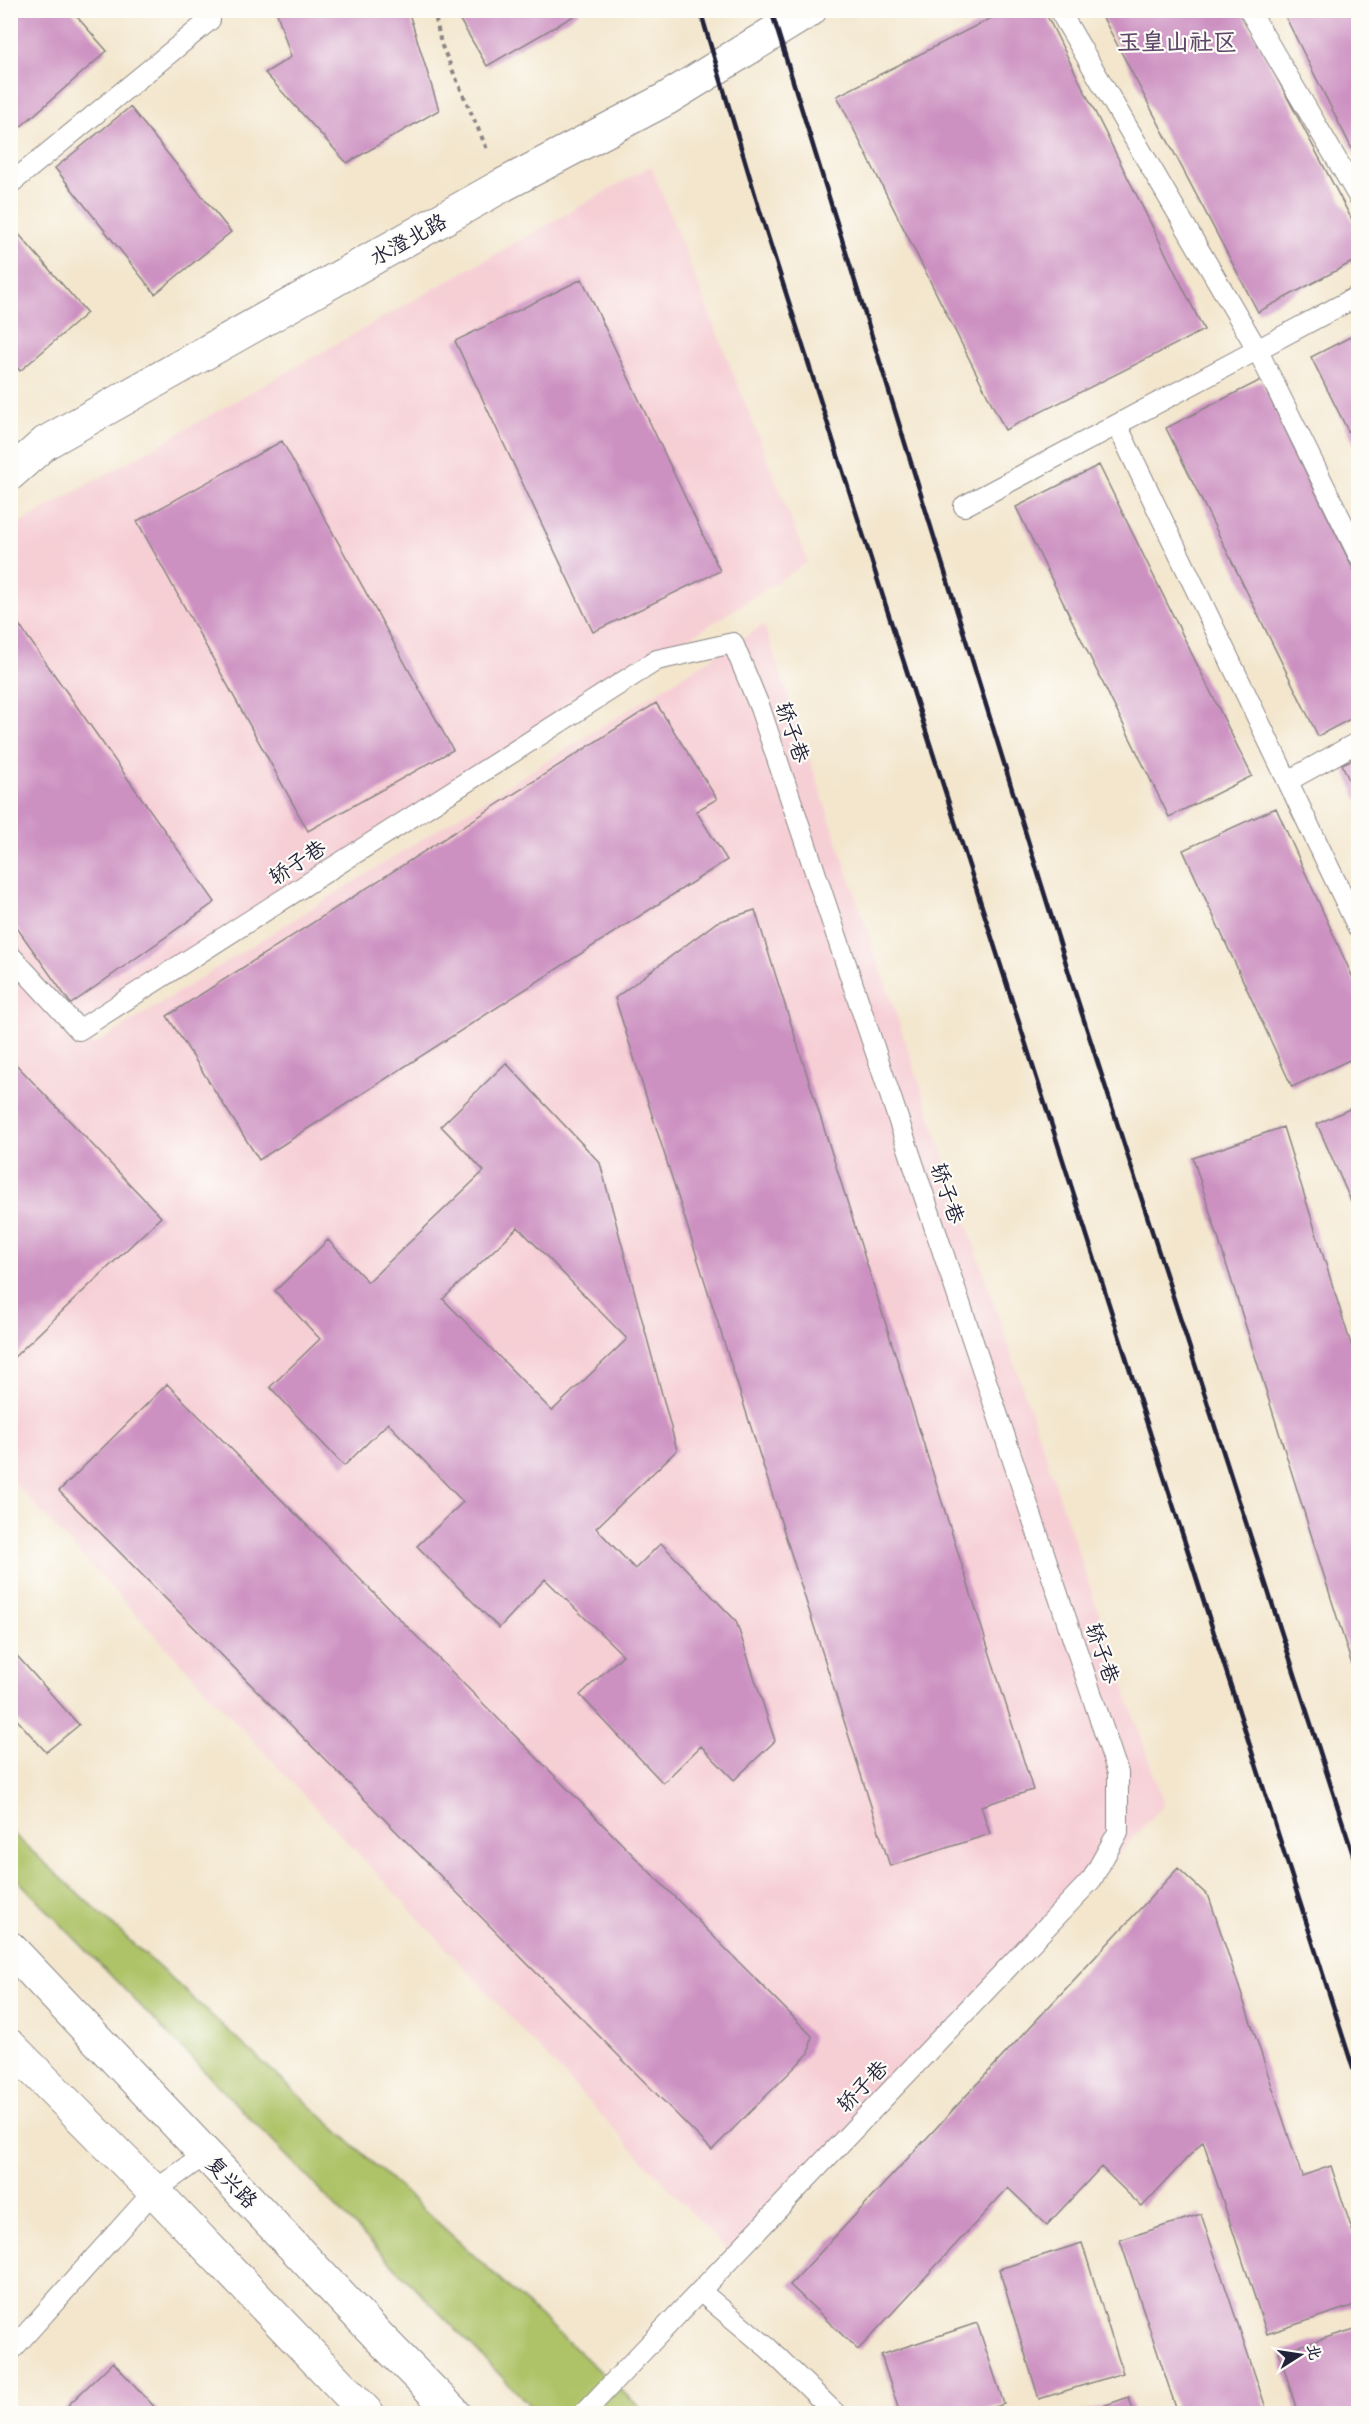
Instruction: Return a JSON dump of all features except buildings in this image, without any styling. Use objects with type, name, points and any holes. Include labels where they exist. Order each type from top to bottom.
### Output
[{"type":"main road","name":"水澄北路","points":[[10,474],[45,443],[503,185],[666,99],[810,10]]},
{"type":"main road","name":"复兴路","points":[[10,1948],[455,2414]]},
{"type":"main road","points":[[10,2046],[154,2191],[368,2414]]},
{"type":"lane","points":[[1059,10],[1257,350],[1359,554]]},
{"type":"lane","points":[[1249,10],[1359,196]]},
{"type":"lane","points":[[10,184],[210,20]]},
{"type":"lane","points":[[964,506],[1359,296]]},
{"type":"lane","points":[[1117,425],[1359,928]]},
{"type":"lane","name":"轿子巷","points":[[10,955],[79,1030],[657,660],[734,643],[764,719],[1118,1773],[1118,1832],[1092,1879],[583,2414]]},
{"type":"lane","points":[[1288,781],[1359,742]]},
{"type":"lane","points":[[10,2352],[154,2191],[206,2154]]},
{"type":"lane","points":[[700,2291],[768,2348],[836,2414]]},
{"type":"path","points":[[434,10],[441,44],[503,185]]},
{"type":"shaded area","points":[[651,166],[808,562],[79,1030],[94,1045],[764,625],[1164,1805],[734,2258],[11,1480],[11,955],[73,1023],[11,939],[11,528]]},
{"type":"green space","points":[[10,1831],[646,2413],[537,2413],[11,1873]]},
{"type":"railway","points":[[700,10],[762,218],[1358,2084]]},
{"type":"railway","points":[[771,10],[1072,983],[1358,1870]]},
{"type":"district","name":"玉皇山社区","points":[[1177,41]]}]
